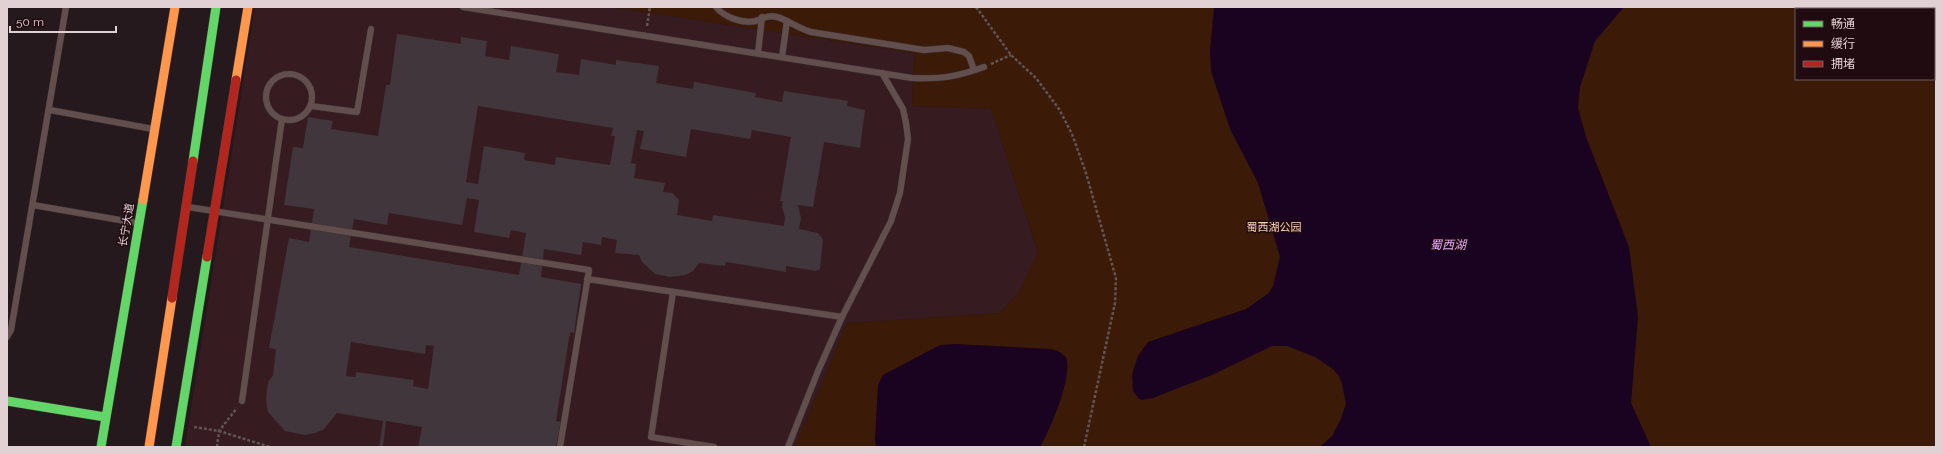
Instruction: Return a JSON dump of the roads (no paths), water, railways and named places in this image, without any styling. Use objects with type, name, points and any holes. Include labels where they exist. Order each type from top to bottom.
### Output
[{"type":"main road","name":"长宁大道","points":[[101,447],[175,7]]},
{"type":"main road","points":[[149,447],[216,7]]},
{"type":"main road","points":[[176,447],[248,7]]},
{"type":"main road","points":[[7,401],[105,417]]},
{"type":"lane","points":[[7,337],[11,330],[50,110],[66,7]]},
{"type":"lane","points":[[463,7],[912,78],[942,78],[965,74],[984,66]]},
{"type":"lane","points":[[716,7],[723,14],[737,19],[756,21],[762,17],[775,16],[800,29],[811,32],[924,50],[948,48],[957,50],[969,56],[974,70]]},
{"type":"lane","points":[[758,53],[762,17]]},
{"type":"lane","points":[[782,57],[787,21]]},
{"type":"lane","points":[[311,106],[357,112],[371,29]]},
{"type":"lane","points":[[788,447],[818,371],[842,317],[891,221],[900,193],[908,139],[906,123],[903,109],[882,73]]},
{"type":"lane","points":[[287,74],[295,74],[303,78],[312,91],[311,106],[300,118],[293,120],[282,119],[272,113],[267,105],[266,97],[269,85],[278,76],[287,74]]},
{"type":"lane","points":[[50,110],[154,129]]},
{"type":"lane","points":[[242,401],[282,119]]},
{"type":"lane","points":[[33,205],[138,224]]},
{"type":"lane","points":[[185,206],[589,270],[560,447]]},
{"type":"lane","points":[[587,279],[842,317]]},
{"type":"lane","points":[[674,292],[651,437],[714,447]]},
{"type":"water","name":"蜀西湖","points":[[1214,7],[1624,7],[1595,41],[1580,87],[1578,108],[1586,137],[1629,247],[1638,317],[1631,403],[1651,447],[1320,447],[1332,436],[1340,421],[1346,404],[1342,384],[1339,376],[1333,369],[1315,357],[1287,346],[1272,346],[1212,375],[1153,398],[1143,400],[1139,399],[1133,391],[1132,374],[1138,356],[1148,342],[1246,309],[1269,293],[1273,286],[1280,257],[1258,183],[1230,129],[1211,71],[1210,52]]},
{"type":"water","points":[[955,344],[1051,349],[1058,351],[1066,357],[1066,377],[1063,390],[1054,416],[1040,447],[876,447],[875,439],[878,385],[883,375],[940,345]]},
{"type":"park label","name":"蜀西湖公园","points":[[1274,227]]}]
